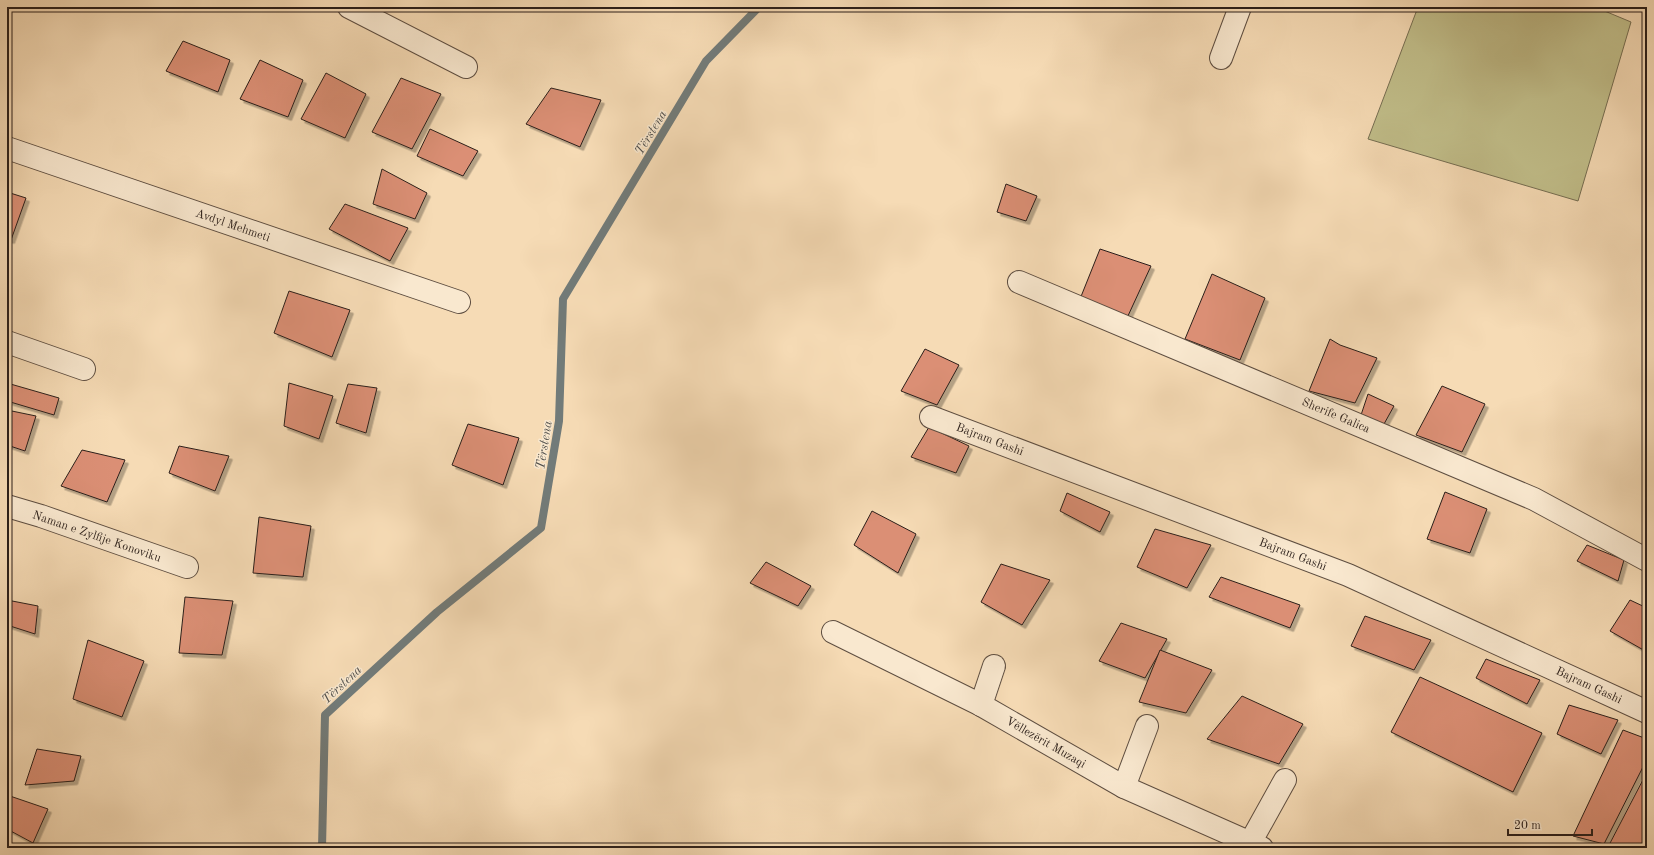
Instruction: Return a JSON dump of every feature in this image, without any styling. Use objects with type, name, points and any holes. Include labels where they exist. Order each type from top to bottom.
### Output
[{"type":"street","points":[[349,7],[466,67]]},
{"type":"street","points":[[1221,58],[1240,7]]},
{"type":"street","name":"Avdyl Mehmeti","points":[[7,148],[459,302]]},
{"type":"street","name":"Sherife Galica","points":[[1019,282],[1534,499],[1647,560]]},
{"type":"street","points":[[7,342],[84,369]]},
{"type":"street","name":"Bajram Gashi","points":[[931,417],[1348,575],[1647,712]]},
{"type":"street","name":"Naman e Zylfije Konoviku","points":[[7,506],[187,567]]},
{"type":"street","name":"Vëllezërit Muzaqi","points":[[833,632],[981,705],[1124,787],[1256,846]]},
{"type":"street","points":[[981,705],[994,666]]},
{"type":"street","points":[[1124,787],[1146,726]]},
{"type":"street","points":[[1256,846],[1285,780]]},
{"type":"shaded area","points":[[1418,7],[1595,7],[1631,22],[1578,201],[1368,139]]},
{"type":"building","points":[[183,41],[230,60],[218,92],[166,71]]},
{"type":"building","points":[[260,60],[303,80],[288,117],[240,99]]},
{"type":"building","points":[[326,73],[366,94],[345,138],[301,119]]},
{"type":"building","points":[[401,78],[441,94],[412,149],[372,132]]},
{"type":"building","points":[[551,88],[601,100],[580,147],[526,124]]},
{"type":"building","points":[[430,129],[478,151],[463,176],[417,156]]},
{"type":"building","points":[[382,169],[427,193],[415,219],[373,204]]},
{"type":"building","points":[[1006,184],[1037,196],[1026,221],[997,212]]},
{"type":"building","points":[[7,192],[26,198],[11,240],[7,239]]},
{"type":"building","points":[[345,204],[408,228],[390,261],[329,229]]},
{"type":"building","points":[[1100,249],[1151,266],[1127,318],[1080,299]]},
{"type":"building","points":[[1212,274],[1265,298],[1240,360],[1185,339]]},
{"type":"building","points":[[289,291],[350,310],[332,357],[274,333]]},
{"type":"building","points":[[1330,339],[1340,345],[1377,358],[1355,403],[1309,391]]},
{"type":"building","points":[[925,349],[959,365],[937,405],[901,391]]},
{"type":"building","points":[[7,383],[59,398],[54,415],[7,401]]},
{"type":"building","points":[[289,383],[333,396],[319,439],[284,426]]},
{"type":"building","points":[[348,384],[377,388],[366,433],[336,423]]},
{"type":"building","points":[[1442,386],[1485,404],[1462,452],[1416,435]]},
{"type":"building","points":[[1368,394],[1394,406],[1384,424],[1361,415]]},
{"type":"building","points":[[7,410],[36,416],[25,451],[7,445]]},
{"type":"building","points":[[468,424],[519,438],[503,485],[452,465]]},
{"type":"building","points":[[929,427],[969,446],[956,473],[911,457]]},
{"type":"building","points":[[179,446],[229,456],[215,491],[169,473]]},
{"type":"building","points":[[82,450],[125,460],[107,502],[61,486]]},
{"type":"building","points":[[1445,492],[1487,509],[1470,553],[1427,539]]},
{"type":"building","points":[[1067,493],[1110,512],[1100,532],[1060,511]]},
{"type":"building","points":[[872,511],[916,534],[898,573],[854,545]]},
{"type":"building","points":[[259,517],[311,526],[303,577],[253,573]]},
{"type":"building","points":[[1155,529],[1211,545],[1187,588],[1137,567]]},
{"type":"building","points":[[1587,545],[1624,560],[1618,581],[1577,561]]},
{"type":"building","points":[[766,562],[811,586],[798,606],[750,583]]},
{"type":"building","points":[[1001,564],[1050,580],[1022,625],[981,602]]},
{"type":"building","points":[[1221,577],[1300,605],[1290,628],[1209,597]]},
{"type":"building","points":[[185,597],[233,601],[222,655],[179,653]]},
{"type":"building","points":[[7,600],[38,606],[35,634],[7,625]]},
{"type":"building","points":[[1630,600],[1647,608],[1647,652],[1610,631]]},
{"type":"building","points":[[1365,616],[1431,640],[1414,670],[1351,646]]},
{"type":"building","points":[[1121,623],[1167,639],[1145,678],[1099,661]]},
{"type":"building","points":[[88,640],[144,661],[122,717],[73,699]]},
{"type":"building","points":[[1160,650],[1212,670],[1186,713],[1139,702]]},
{"type":"building","points":[[1486,659],[1540,680],[1527,704],[1476,678]]},
{"type":"building","points":[[1420,677],[1542,733],[1513,792],[1391,732]]},
{"type":"building","points":[[1242,696],[1303,724],[1279,764],[1207,739]]},
{"type":"building","points":[[1569,705],[1618,720],[1601,754],[1557,734]]},
{"type":"building","points":[[1623,730],[1647,739],[1647,759],[1604,844],[1573,836]]},
{"type":"building","points":[[37,749],[81,756],[74,781],[25,785]]},
{"type":"building","points":[[1647,772],[1647,848],[1608,847]]},
{"type":"building","points":[[7,795],[48,809],[33,843],[7,829]]},
{"type":"waterway","name":"Tërstena","points":[[322,848],[325,715],[437,612],[541,528],[559,421],[563,299],[706,61],[759,7]]}]
